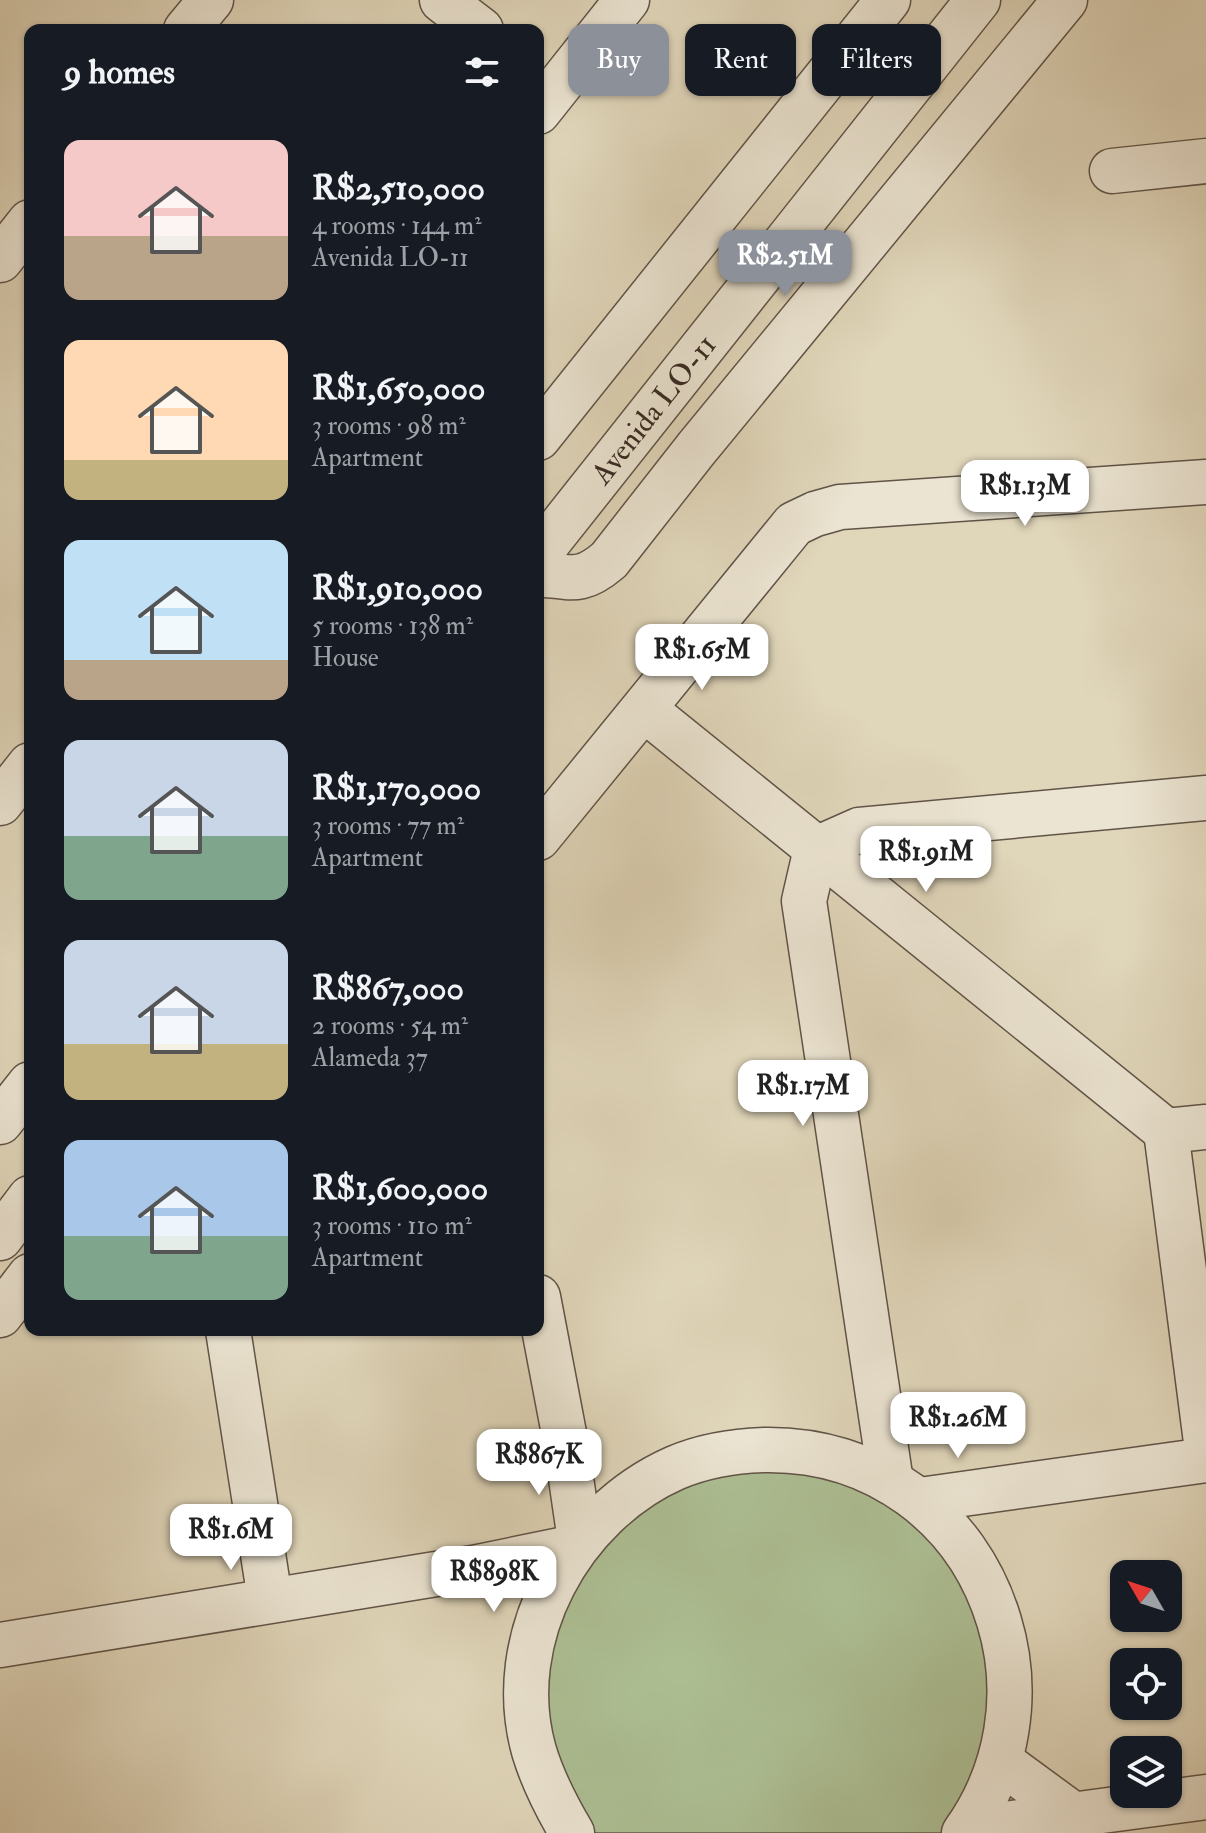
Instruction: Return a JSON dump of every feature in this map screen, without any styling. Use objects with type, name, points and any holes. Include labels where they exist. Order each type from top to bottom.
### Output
[{"type":"street","points":[[191,24],[211,0]]},
{"type":"street","points":[[442,0],[473,24]]},
{"type":"street","points":[[544,91],[627,0]]},
{"type":"street","points":[[544,430],[888,0]]},
{"type":"street","name":"Avenida LO-11","points":[[544,547],[978,0]]},
{"type":"street","points":[[544,575],[579,578],[593,574],[609,560],[696,449],[1065,0]]},
{"type":"street","points":[[1112,171],[1206,161]]},
{"type":"street","points":[[544,831],[794,524],[840,507],[1206,482]]},
{"type":"street","points":[[645,710],[816,849],[1186,1129],[1206,1442]]},
{"type":"street","points":[[0,803],[24,773]]},
{"type":"street","points":[[816,849],[859,830],[1206,798]]},
{"type":"street","points":[[816,849],[804,901],[888,1482],[960,1541],[990,1591],[1007,1646],[1010,1704],[1000,1761],[986,1797],[965,1831]]},
{"type":"street","points":[[0,1122],[24,1092]]},
{"type":"street","points":[[0,1238],[24,1206]]},
{"type":"street","points":[[0,1315],[24,1284]]},
{"type":"street","points":[[544,1328],[566,1444],[577,1544]]},
{"type":"street","points":[[229,1336],[270,1599]]},
{"type":"street","points":[[566,1444],[585,1467],[624,1497]]},
{"type":"street","points":[[572,1833],[549,1795],[533,1749],[527,1700],[530,1651],[544,1604],[577,1544],[624,1497],[676,1467],[735,1451],[795,1450],[888,1482],[1007,1486],[1206,1460]]},
{"type":"street","points":[[960,1541],[1007,1486]]},
{"type":"street","points":[[0,1645],[473,1568],[577,1544]]},
{"type":"street","points":[[473,1568],[513,1585],[544,1604]]},
{"type":"street","points":[[1000,1761],[1075,1816]]},
{"type":"street","points":[[965,1831],[1206,1797]]},
{"type":"green space","points":[[735,1451],[891,1482],[1007,1646],[962,1833],[575,1833],[549,1795],[544,1604],[575,1547]]}]
